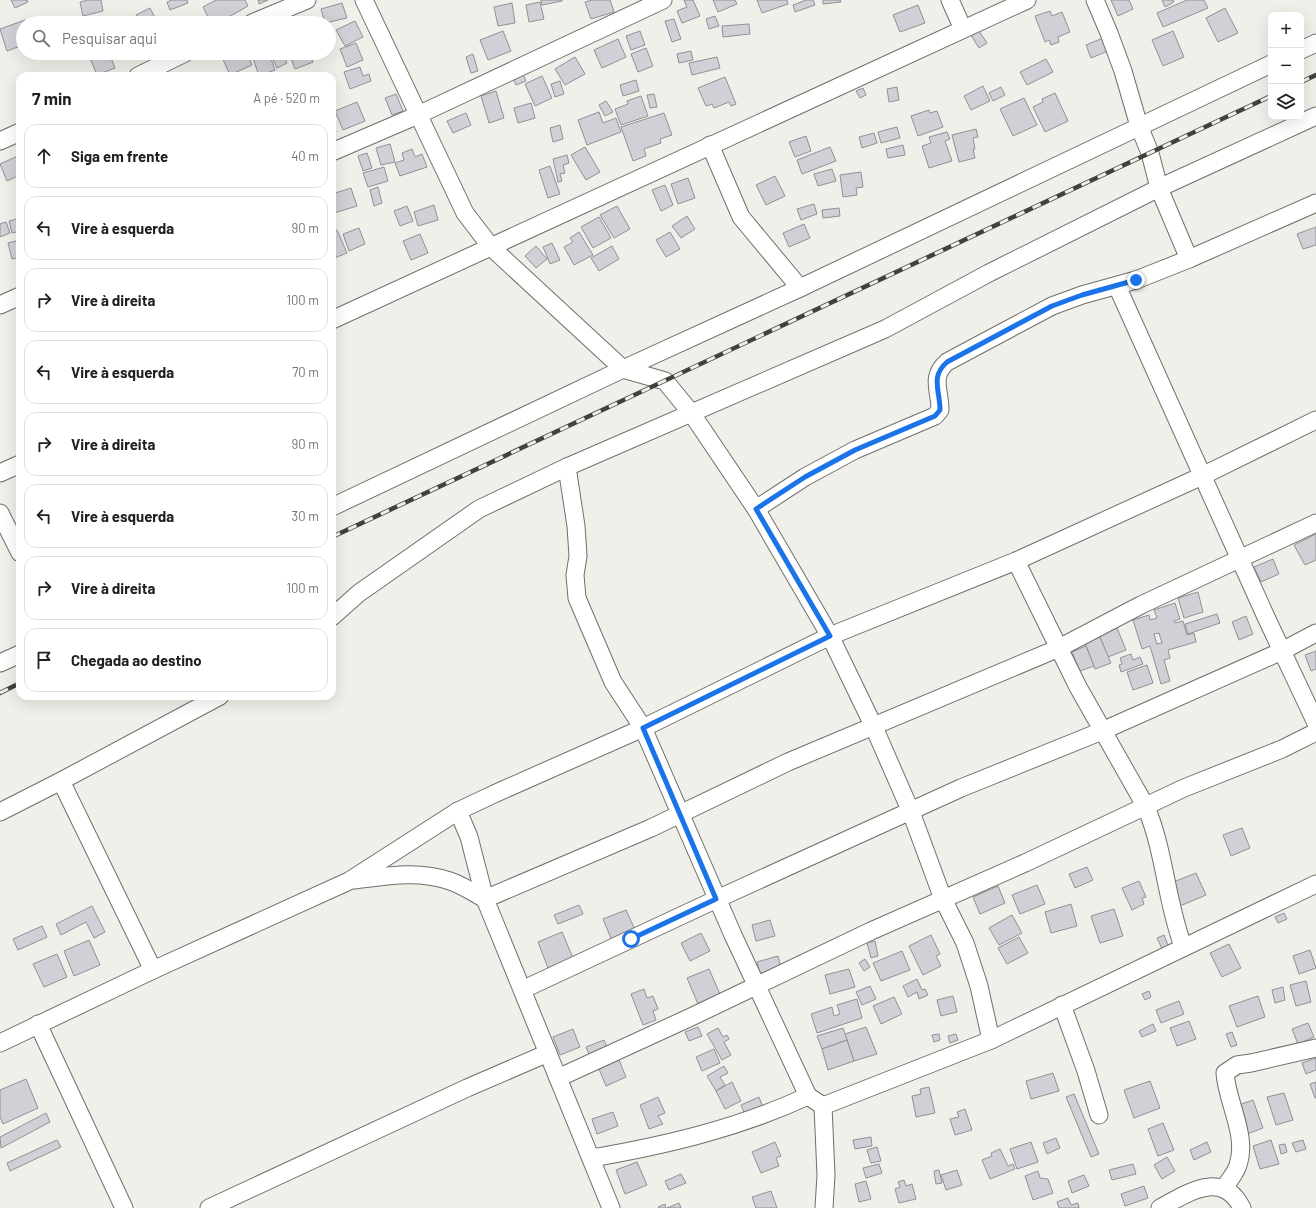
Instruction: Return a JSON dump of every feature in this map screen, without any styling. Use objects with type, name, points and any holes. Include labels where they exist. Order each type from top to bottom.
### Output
[{"type":"street","points":[[269,16],[307,0]]},
{"type":"street","points":[[364,0],[465,213],[491,246],[623,369],[665,381],[692,414],[756,509],[830,636],[873,726],[911,812],[943,899],[965,942],[979,986],[991,1040]]},
{"type":"street","points":[[336,150],[418,115],[663,0]]},
{"type":"street","points":[[950,0],[963,29]]},
{"type":"street","points":[[336,318],[1027,0]]},
{"type":"street","points":[[1095,0],[1121,65],[1160,188],[1189,259]]},
{"type":"street","points":[[1304,49],[1316,43]]},
{"type":"street","points":[[146,72],[171,60]]},
{"type":"street","points":[[336,504],[623,369],[800,288],[1268,65]]},
{"type":"street","points":[[336,613],[359,593],[479,509],[567,467],[885,329],[989,273],[1160,188],[1316,116]]},
{"type":"street","points":[[0,141],[16,134]]},
{"type":"street","points":[[710,145],[741,217],[800,288]]},
{"type":"street","points":[[756,509],[805,477],[855,450],[935,416],[940,410],[936,376],[939,369],[947,362],[1052,306],[1082,295],[1117,286],[1189,259],[1316,203]]},
{"type":"street","points":[[1117,286],[1202,476],[1316,722]]},
{"type":"street","points":[[0,305],[16,298]]},
{"type":"street","points":[[0,1043],[153,970],[349,881],[458,811],[643,728],[830,636],[1016,561],[1202,476],[1316,420]]},
{"type":"street","points":[[0,473],[16,466]]},
{"type":"street","points":[[567,467],[576,526],[578,556],[575,575],[578,598],[613,682],[643,728],[716,899],[808,1096],[823,1106]]},
{"type":"street","points":[[0,513],[16,545]]},
{"type":"street","points":[[349,881],[400,874],[427,876],[450,881],[486,899],[651,828],[788,762],[1059,648],[1141,605],[1316,523]]},
{"type":"street","points":[[1016,561],[1102,731],[1146,807],[1154,826],[1168,882],[1174,922],[1183,946]]},
{"type":"street","points":[[524,990],[716,899],[911,812],[961,788],[1102,731],[1282,651],[1316,633]]},
{"type":"street","points":[[0,663],[16,656]]},
{"type":"street","points":[[0,812],[213,700]]},
{"type":"street","points":[[558,1078],[871,931],[1146,807],[1184,788],[1282,749],[1316,732]]},
{"type":"street","points":[[61,781],[153,970]]},
{"type":"street","points":[[458,811],[470,837],[486,899],[611,1208]]},
{"type":"street","points":[[823,1106],[991,1040],[1183,946],[1316,884]]},
{"type":"street","points":[[1062,1005],[1086,1071],[1099,1115]]},
{"type":"street","points":[[38,1024],[124,1208]]},
{"type":"street","points":[[1224,1189],[1238,1165],[1241,1141],[1226,1086],[1225,1073],[1237,1065],[1316,1048]]},
{"type":"street","points":[[209,1208],[467,1088],[548,1053]]},
{"type":"street","points":[[592,1158],[696,1137],[776,1111],[808,1096]]},
{"type":"street","points":[[823,1106],[826,1175],[824,1208]]},
{"type":"street","points":[[1160,1208],[1189,1192],[1208,1186],[1224,1189],[1238,1201],[1242,1208]]},
{"type":"building","points":[[11,0],[27,0],[28,2],[15,8]]},
{"type":"building","points":[[88,0],[101,0],[103,11],[83,16],[80,2]]},
{"type":"building","points":[[172,0],[187,0],[188,3],[170,10],[167,2]]},
{"type":"building","points":[[216,0],[245,0],[248,6],[230,16],[208,16],[203,7]]},
{"type":"building","points":[[258,0],[268,0],[259,4]]},
{"type":"building","points":[[541,0],[562,0],[562,1],[542,5]]},
{"type":"building","points":[[592,0],[610,0],[614,12],[591,19],[585,2]]},
{"type":"building","points":[[684,0],[693,0],[700,16],[682,23],[677,11],[687,7]]},
{"type":"building","points":[[713,0],[735,0],[737,4],[718,12]]},
{"type":"building","points":[[757,0],[787,0],[788,4],[762,13]]},
{"type":"building","points":[[806,0],[813,0],[815,5],[795,12],[793,5]]},
{"type":"building","points":[[823,0],[840,0],[841,2],[823,4]]},
{"type":"building","points":[[1111,0],[1129,0],[1133,9],[1118,16]]},
{"type":"building","points":[[1162,0],[1173,0],[1174,2],[1165,7]]},
{"type":"building","points":[[1187,0],[1204,0],[1208,8],[1163,27],[1157,13]]},
{"type":"building","points":[[540,2],[544,19],[529,22],[526,5]]},
{"type":"building","points":[[342,3],[347,18],[336,20],[336,16],[323,16],[321,9]]},
{"type":"building","points":[[512,3],[515,23],[498,26],[494,7]]},
{"type":"building","points":[[918,5],[925,23],[900,32],[893,15]]},
{"type":"building","points":[[150,8],[154,16],[137,16]]},
{"type":"building","points":[[1225,8],[1238,33],[1218,42],[1206,18]]},
{"type":"building","points":[[1050,11],[1052,16],[1062,12],[1070,32],[1058,37],[1059,42],[1051,45],[1049,40],[1045,42],[1035,16]]},
{"type":"building","points":[[715,16],[719,26],[709,29],[706,19]]},
{"type":"building","points":[[674,19],[681,39],[672,42],[665,21]]},
{"type":"building","points":[[355,21],[363,37],[345,46],[336,30]]},
{"type":"building","points":[[16,23],[16,48],[7,51],[0,29]]},
{"type":"building","points":[[749,24],[750,34],[723,37],[722,26]]},
{"type":"building","points":[[503,31],[511,51],[488,60],[480,40]]},
{"type":"building","points":[[640,31],[645,45],[631,50],[626,36]]},
{"type":"building","points":[[979,31],[987,43],[979,48],[971,35]]},
{"type":"building","points":[[1173,31],[1184,57],[1163,66],[1152,40]]},
{"type":"building","points":[[1103,38],[1108,51],[1091,58],[1086,45]]},
{"type":"building","points":[[618,39],[626,57],[602,68],[594,50]]},
{"type":"building","points":[[356,43],[363,60],[347,67],[340,49]]},
{"type":"building","points":[[646,48],[653,66],[638,72],[631,54]]},
{"type":"building","points":[[691,51],[693,60],[679,63],[677,54]]},
{"type":"building","points":[[473,54],[478,71],[471,73],[466,57]]},
{"type":"building","points":[[575,57],[585,74],[565,85],[555,69]]},
{"type":"building","points":[[717,57],[720,68],[692,75],[689,63]]},
{"type":"building","points":[[1046,59],[1053,72],[1027,85],[1020,72]]},
{"type":"building","points":[[91,60],[112,60],[115,68],[105,72],[96,72]]},
{"type":"building","points":[[223,60],[250,60],[252,65],[237,72],[229,72]]},
{"type":"building","points":[[254,60],[271,60],[275,70],[270,72],[258,72]]},
{"type":"building","points":[[273,60],[286,60],[287,63],[277,68]]},
{"type":"building","points":[[292,60],[312,60],[313,62],[295,69]]},
{"type":"building","points":[[360,67],[363,76],[369,74],[371,81],[350,89],[344,72]]},
{"type":"building","points":[[523,74],[526,81],[516,85],[513,78]]},
{"type":"building","points":[[542,76],[552,98],[535,106],[525,84]]},
{"type":"building","points":[[725,77],[736,104],[731,106],[729,102],[714,108],[712,104],[706,106],[698,88]]},
{"type":"building","points":[[636,80],[639,91],[623,96],[620,85]]},
{"type":"building","points":[[560,81],[564,94],[555,97],[551,84]]},
{"type":"building","points":[[983,86],[990,101],[971,110],[964,96]]},
{"type":"building","points":[[897,87],[899,100],[889,102],[887,89]]},
{"type":"building","points":[[1001,87],[1005,95],[993,101],[989,93]]},
{"type":"building","points":[[863,88],[866,95],[860,98],[856,91]]},
{"type":"building","points":[[496,91],[504,118],[489,123],[481,96]]},
{"type":"building","points":[[1055,93],[1068,121],[1045,132],[1033,107],[1043,102],[1042,99]]},
{"type":"building","points":[[396,94],[403,111],[392,115],[385,98]]},
{"type":"building","points":[[654,94],[657,107],[650,108],[647,95]]},
{"type":"building","points":[[641,96],[648,116],[621,125],[615,109],[628,104],[627,101]]},
{"type":"building","points":[[1024,98],[1037,125],[1013,136],[1000,109]]},
{"type":"building","points":[[606,101],[613,112],[605,116],[599,105]]},
{"type":"building","points":[[357,102],[365,121],[343,130],[336,111]]},
{"type":"building","points":[[531,103],[535,118],[518,123],[514,108]]},
{"type":"building","points":[[929,110],[930,113],[937,111],[943,127],[918,136],[911,116]]},
{"type":"building","points":[[599,112],[603,123],[616,118],[621,132],[587,145],[578,120]]},
{"type":"building","points":[[466,113],[471,125],[453,133],[447,121]]},
{"type":"building","points":[[664,113],[672,135],[660,139],[661,143],[644,149],[646,156],[633,161],[621,127]]},
{"type":"building","points":[[560,125],[563,139],[553,142],[550,128]]},
{"type":"building","points":[[897,127],[900,138],[881,143],[878,132]]},
{"type":"building","points":[[976,129],[978,137],[973,138],[975,158],[959,162],[952,135]]},
{"type":"building","points":[[947,132],[950,139],[945,141],[952,161],[929,168],[922,146],[931,143],[929,137]]},
{"type":"building","points":[[874,133],[877,143],[862,148],[859,137]]},
{"type":"building","points":[[806,136],[811,151],[795,157],[789,142]]},
{"type":"building","points":[[390,144],[395,162],[381,165],[376,148]]},
{"type":"building","points":[[903,145],[905,155],[888,158],[886,149]]},
{"type":"building","points":[[585,147],[600,172],[586,180],[571,155]]},
{"type":"building","points":[[830,147],[836,161],[802,174],[797,160]]},
{"type":"building","points":[[412,149],[415,157],[422,154],[427,167],[400,176],[395,163],[404,160],[402,153]]},
{"type":"building","points":[[367,153],[372,168],[363,171],[358,156]]},
{"type":"building","points":[[567,155],[569,163],[563,165],[565,173],[560,174],[562,181],[558,182],[553,159]]},
{"type":"building","points":[[16,157],[16,177],[7,181],[0,164]]},
{"type":"building","points":[[550,166],[560,194],[548,198],[539,170]]},
{"type":"building","points":[[384,167],[388,181],[368,187],[363,173]]},
{"type":"building","points":[[832,169],[836,181],[818,186],[814,174]]},
{"type":"building","points":[[861,172],[863,187],[856,188],[857,195],[843,197],[840,175]]},
{"type":"building","points":[[775,176],[785,196],[766,205],[756,185]]},
{"type":"building","points":[[688,178],[695,198],[678,204],[671,184]]},
{"type":"building","points":[[665,185],[673,205],[661,211],[652,190]]},
{"type":"building","points":[[378,187],[382,203],[374,206],[370,190]]},
{"type":"building","points":[[351,188],[357,206],[336,212],[336,193]]},
{"type":"building","points":[[814,204],[817,214],[801,220],[797,209]]},
{"type":"building","points":[[434,205],[438,220],[418,226],[414,212]]},
{"type":"building","points":[[407,206],[413,221],[400,226],[394,211]]},
{"type":"building","points":[[617,206],[630,229],[614,238],[600,215]]},
{"type":"building","points":[[839,208],[840,216],[823,218],[822,210]]},
{"type":"building","points":[[687,216],[695,229],[681,238],[672,226]]},
{"type":"building","points":[[599,217],[611,238],[593,248],[581,227]]},
{"type":"building","points":[[16,219],[16,232],[12,233],[9,221]]},
{"type":"building","points":[[6,222],[10,233],[0,237],[0,224]]},
{"type":"building","points":[[804,224],[810,238],[789,247],[783,233]]},
{"type":"building","points":[[1316,227],[1316,245],[1303,249],[1297,234]]},
{"type":"building","points":[[359,228],[365,244],[349,251],[343,234]]},
{"type":"building","points":[[336,230],[347,253],[336,257]]},
{"type":"building","points":[[579,232],[593,255],[574,265],[564,247],[573,242],[570,238]]},
{"type":"building","points":[[670,232],[680,249],[666,257],[656,240]]},
{"type":"building","points":[[420,234],[428,253],[411,260],[403,241]]},
{"type":"building","points":[[16,241],[16,258],[12,259],[8,243]]},
{"type":"building","points":[[552,243],[560,260],[550,264],[543,247]]},
{"type":"building","points":[[536,246],[547,259],[536,268],[525,256]]},
{"type":"building","points":[[612,246],[619,259],[599,271],[591,258]]},
{"type":"building","points":[[1316,534],[1316,560],[1305,565],[1294,545]]},
{"type":"building","points":[[1273,559],[1279,574],[1261,582],[1254,567]]},
{"type":"building","points":[[1198,592],[1203,612],[1184,618],[1178,598]]},
{"type":"building","points":[[1175,603],[1180,619],[1174,621],[1175,623],[1183,621],[1187,635],[1194,633],[1196,642],[1168,650],[1170,658],[1164,660],[1170,681],[1161,684],[1150,646],[1142,649],[1133,620],[1149,615],[1150,620],[1157,618],[1154,610]],"holes":[[[1159,633],[1162,643],[1157,644],[1154,634]]]},
{"type":"building","points":[[1217,614],[1220,623],[1188,634],[1185,624]]},
{"type":"building","points":[[1246,616],[1253,634],[1239,640],[1232,622]]},
{"type":"building","points":[[1117,628],[1126,650],[1108,657],[1099,635]]},
{"type":"building","points":[[1099,635],[1111,663],[1095,669],[1084,641]]},
{"type":"building","points":[[1086,646],[1094,666],[1080,671],[1072,652]]},
{"type":"building","points":[[1316,651],[1316,669],[1311,671],[1305,655]]},
{"type":"building","points":[[1131,654],[1133,660],[1140,657],[1143,664],[1121,672],[1119,665],[1122,664],[1120,658]]},
{"type":"building","points":[[1147,665],[1153,683],[1133,690],[1127,672]]},
{"type":"building","points":[[1242,828],[1250,848],[1231,856],[1223,835]]},
{"type":"building","points":[[1087,867],[1093,880],[1075,888],[1069,874]]},
{"type":"building","points":[[1196,873],[1206,895],[1180,906],[1171,883]]},
{"type":"building","points":[[1139,881],[1146,897],[1142,898],[1144,904],[1132,910],[1122,888]]},
{"type":"building","points":[[1037,885],[1045,904],[1020,914],[1012,895]]},
{"type":"building","points":[[998,886],[1005,903],[980,914],[973,897]]},
{"type":"building","points":[[1071,904],[1077,926],[1051,933],[1045,912]]},
{"type":"building","points":[[579,905],[583,914],[558,924],[554,915]]},
{"type":"building","points":[[92,906],[105,932],[94,938],[86,922],[61,935],[56,924]]},
{"type":"building","points":[[1114,909],[1123,936],[1100,943],[1091,916]]},
{"type":"building","points":[[626,910],[636,932],[612,941],[603,919]]},
{"type":"building","points":[[1284,913],[1287,919],[1278,923],[1275,917]]},
{"type":"building","points":[[1012,915],[1022,933],[999,945],[989,928]]},
{"type":"building","points":[[770,920],[775,936],[756,941],[752,925]]},
{"type":"building","points":[[42,926],[47,937],[18,950],[13,939]]},
{"type":"building","points":[[562,932],[573,958],[548,968],[538,942]]},
{"type":"building","points":[[701,933],[710,951],[690,961],[681,943]]},
{"type":"building","points":[[931,935],[940,954],[936,956],[941,966],[923,975],[909,946]]},
{"type":"building","points":[[1164,935],[1169,948],[1163,951],[1157,938]]},
{"type":"building","points":[[1019,937],[1028,953],[1007,964],[998,948]]},
{"type":"building","points":[[89,940],[100,965],[74,976],[64,951]]},
{"type":"building","points":[[875,941],[878,956],[871,958],[867,943]]},
{"type":"building","points":[[1229,944],[1241,968],[1222,977],[1210,953]]},
{"type":"building","points":[[1310,950],[1316,968],[1299,974],[1293,956]]},
{"type":"building","points":[[902,951],[910,970],[881,981],[873,963]]},
{"type":"building","points":[[57,954],[67,977],[44,987],[33,964]]},
{"type":"building","points":[[778,956],[782,971],[761,978],[757,962]]},
{"type":"building","points":[[865,959],[870,967],[864,971],[859,963]]},
{"type":"building","points":[[709,969],[720,994],[698,1004],[687,978]]},
{"type":"building","points":[[849,969],[855,987],[830,994],[825,975]]},
{"type":"building","points":[[917,979],[922,990],[925,989],[928,995],[919,999],[917,992],[908,997],[903,986]]},
{"type":"building","points":[[1306,981],[1311,1002],[1296,1006],[1290,985]]},
{"type":"building","points":[[870,986],[876,999],[862,1005],[856,992]]},
{"type":"building","points":[[1283,987],[1285,1000],[1275,1003],[1272,990]]},
{"type":"building","points":[[644,989],[647,998],[653,996],[658,1009],[653,1011],[656,1020],[643,1025],[631,994]]},
{"type":"building","points":[[1149,991],[1151,997],[1145,1000],[1142,994]]},
{"type":"building","points":[[953,996],[957,1012],[941,1016],[937,1000]]},
{"type":"building","points":[[1258,996],[1265,1017],[1237,1027],[1229,1006]]},
{"type":"building","points":[[894,997],[902,1014],[881,1024],[873,1006]]},
{"type":"building","points":[[857,999],[862,1018],[817,1033],[811,1014],[832,1007],[834,1016],[840,1014],[837,1005]]},
{"type":"building","points":[[1179,1001],[1184,1014],[1161,1023],[1156,1010]]},
{"type":"building","points":[[1189,1021],[1196,1039],[1177,1046],[1170,1028]]},
{"type":"building","points":[[1308,1023],[1314,1037],[1298,1044],[1292,1029]]},
{"type":"building","points":[[1153,1024],[1156,1031],[1142,1037],[1139,1031]]},
{"type":"building","points":[[698,1027],[702,1036],[689,1041],[685,1032]]},
{"type":"building","points":[[866,1027],[877,1054],[854,1061],[845,1034]]},
{"type":"building","points":[[718,1028],[723,1037],[727,1035],[729,1039],[724,1042],[731,1055],[722,1060],[707,1034]]},
{"type":"building","points":[[843,1028],[847,1040],[822,1049],[817,1036]]},
{"type":"building","points":[[573,1029],[580,1047],[560,1055],[553,1037]]},
{"type":"building","points":[[1232,1032],[1237,1045],[1231,1047],[1226,1034]]},
{"type":"building","points":[[939,1034],[940,1040],[934,1042],[932,1035]]},
{"type":"building","points":[[956,1034],[958,1040],[950,1043],[948,1036]]},
{"type":"building","points":[[604,1040],[609,1052],[591,1059],[586,1047]]},
{"type":"building","points":[[847,1040],[854,1061],[828,1070],[822,1049]]},
{"type":"building","points":[[714,1049],[720,1063],[702,1071],[696,1057]]},
{"type":"building","points":[[1316,1058],[1316,1070],[1306,1074],[1302,1063]]},
{"type":"building","points":[[619,1060],[626,1077],[606,1086],[599,1069]]},
{"type":"building","points":[[724,1066],[728,1073],[720,1077],[725,1085],[716,1091],[707,1076]]},
{"type":"building","points":[[1053,1073],[1059,1091],[1031,1099],[1026,1081]]},
{"type":"building","points":[[26,1079],[38,1108],[3,1124],[0,1117],[0,1090]]},
{"type":"building","points":[[1150,1081],[1160,1108],[1134,1118],[1124,1090]]},
{"type":"building","points":[[732,1082],[741,1101],[725,1109],[716,1091]]},
{"type":"building","points":[[1316,1082],[1316,1098],[1315,1098],[1310,1084]]},
{"type":"building","points":[[929,1087],[935,1113],[916,1117],[912,1096],[921,1094],[920,1089]]},
{"type":"building","points":[[1284,1093],[1293,1120],[1276,1125],[1267,1097]]},
{"type":"building","points":[[1074,1094],[1099,1154],[1091,1157],[1066,1097]]},
{"type":"building","points":[[658,1097],[665,1113],[658,1116],[663,1124],[649,1129],[640,1105]]},
{"type":"building","points":[[759,1097],[764,1110],[746,1117],[741,1105]]},
{"type":"building","points":[[1253,1100],[1263,1128],[1247,1134],[1236,1106]]},
{"type":"building","points":[[965,1109],[972,1130],[955,1135],[950,1119],[959,1117],[957,1112]]},
{"type":"building","points":[[613,1112],[618,1126],[597,1134],[592,1119]]},
{"type":"building","points":[[46,1113],[50,1122],[1,1148],[0,1137]]},
{"type":"building","points":[[1163,1123],[1174,1150],[1158,1156],[1148,1129]]},
{"type":"building","points":[[871,1137],[872,1146],[855,1149],[853,1140]]},
{"type":"building","points":[[1056,1138],[1060,1148],[1047,1154],[1043,1143]]},
{"type":"building","points":[[57,1140],[61,1147],[10,1171],[7,1163]]},
{"type":"building","points":[[1271,1140],[1279,1164],[1260,1169],[1253,1146]]},
{"type":"building","points":[[1303,1140],[1306,1149],[1296,1152],[1292,1143]]},
{"type":"building","points":[[775,1142],[781,1156],[776,1158],[779,1166],[761,1173],[752,1152]]},
{"type":"building","points":[[1031,1142],[1038,1162],[1017,1169],[1010,1149]]},
{"type":"building","points":[[1207,1142],[1211,1152],[1194,1160],[1190,1150]]},
{"type":"building","points":[[1285,1144],[1287,1152],[1281,1154],[1279,1145]]},
{"type":"building","points":[[877,1147],[881,1161],[871,1163],[867,1150]]},
{"type":"building","points":[[1000,1149],[1008,1166],[1013,1164],[1015,1169],[990,1179],[982,1160],[992,1156],[991,1153]]},
{"type":"building","points":[[1167,1157],[1175,1171],[1162,1179],[1154,1165]]},
{"type":"building","points":[[637,1162],[647,1185],[625,1194],[616,1170]]},
{"type":"building","points":[[879,1164],[882,1173],[866,1178],[863,1168]]},
{"type":"building","points":[[1133,1164],[1136,1174],[1112,1180],[1109,1170]]},
{"type":"building","points":[[939,1170],[942,1183],[936,1184],[934,1171]]},
{"type":"building","points":[[957,1170],[962,1185],[946,1190],[941,1175]]},
{"type":"building","points":[[1038,1171],[1040,1178],[1048,1179],[1053,1193],[1033,1200],[1025,1176]]},
{"type":"building","points":[[681,1174],[686,1183],[669,1190],[665,1181]]},
{"type":"building","points":[[1084,1175],[1089,1186],[1072,1193],[1068,1181]]},
{"type":"building","points":[[904,1180],[906,1186],[912,1184],[916,1199],[899,1203],[895,1189],[900,1187],[898,1182]]},
{"type":"building","points":[[866,1181],[871,1199],[859,1202],[855,1184]]},
{"type":"building","points":[[1144,1186],[1148,1198],[1125,1206],[1121,1194]]},
{"type":"building","points":[[771,1191],[777,1208],[756,1208],[752,1197]]},
{"type":"building","points":[[1068,1198],[1071,1205],[1078,1203],[1079,1208],[1059,1208],[1057,1202]]},
{"type":"building","points":[[679,1203],[681,1208],[667,1208]]},
{"type":"building","points":[[665,1204],[666,1208],[658,1207]]},
{"type":"railway","points":[[1304,81],[1316,75]]},
{"type":"railway","points":[[336,535],[1268,97]]},
{"type":"railway","points":[[0,693],[16,685]]},
{"type":"route","points":[[631,939],[666,924],[716,899],[643,728],[830,636],[756,509],[805,477],[855,450],[935,416],[940,410],[936,376],[939,369],[947,362],[1052,306],[1082,295],[1136,280]]}]
